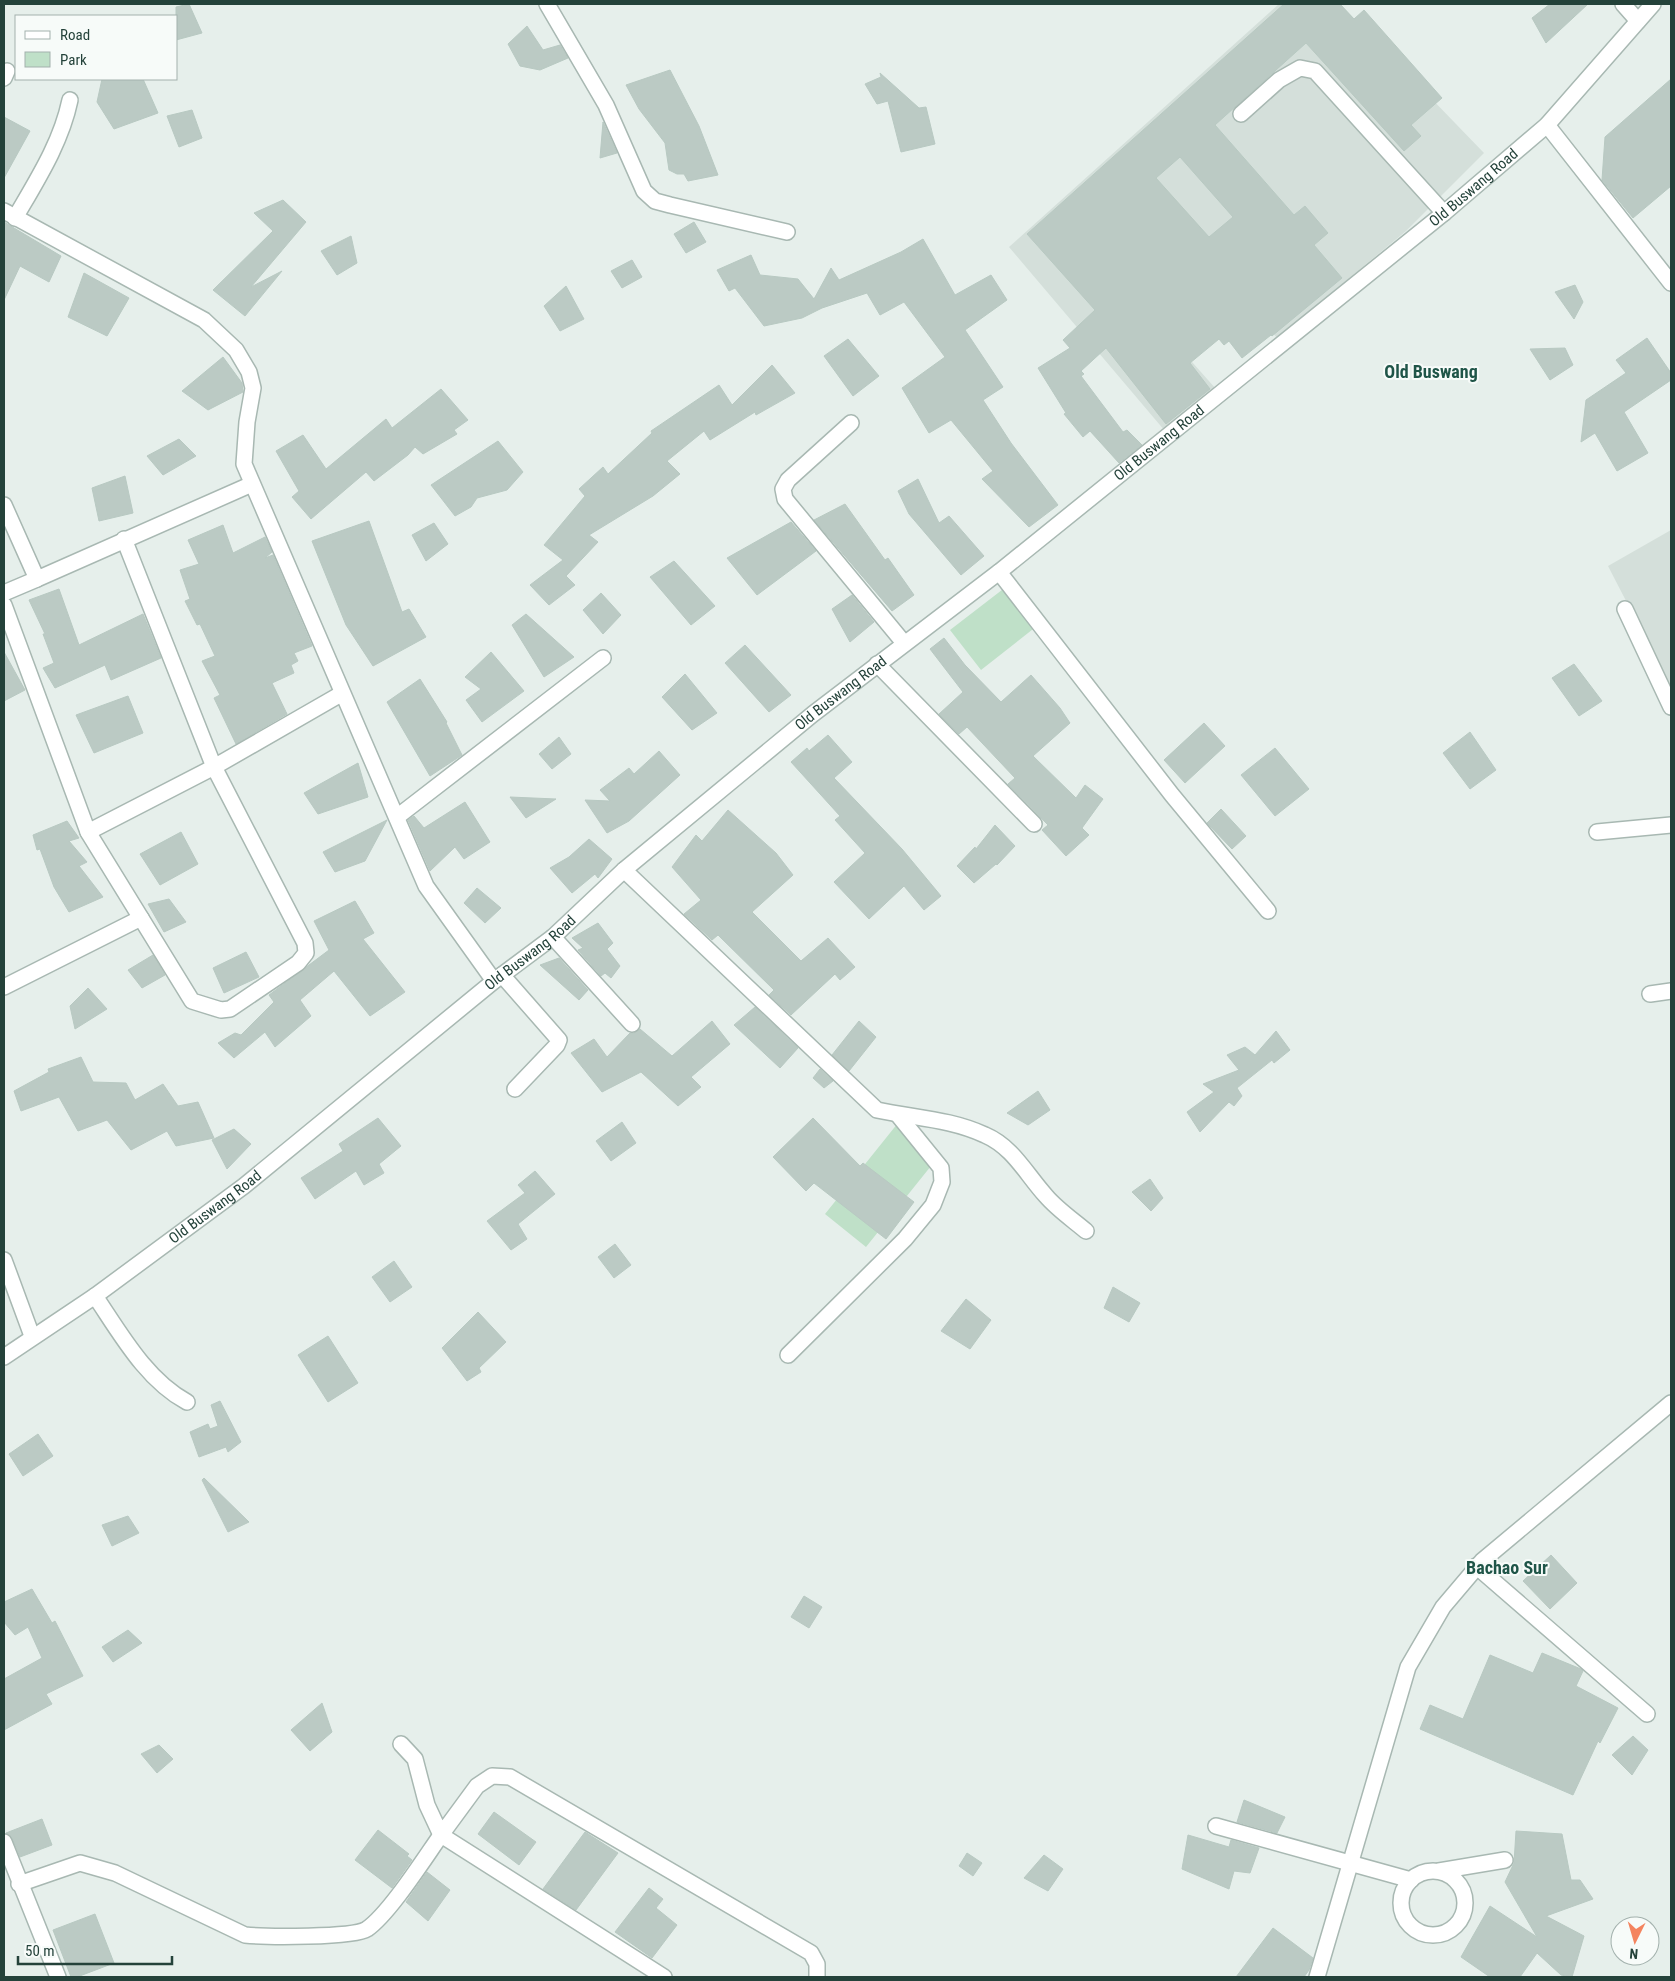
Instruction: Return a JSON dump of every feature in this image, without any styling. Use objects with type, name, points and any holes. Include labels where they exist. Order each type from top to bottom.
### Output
[{"type":"street","points":[[547,4],[606,105],[644,192],[655,201],[787,232]]},
{"type":"street","points":[[1623,4],[1638,20]]},
{"type":"street","name":"Old Buswang Road","points":[[4,1356],[95,1296],[244,1186],[498,978],[553,937],[624,870],[813,714],[904,642],[999,572],[1444,213],[1547,125],[1653,4]]},
{"type":"street","points":[[1242,114],[1279,80],[1300,68],[1315,71],[1444,213]]},
{"type":"street","points":[[70,100],[65,122],[54,148],[10,214],[204,320],[236,350],[249,372],[253,388],[247,422],[244,464],[341,694],[426,886],[498,978],[559,1040],[557,1045],[514,1089]]},
{"type":"street","points":[[1547,125],[1671,283]]},
{"type":"street","points":[[851,423],[788,480],[783,489],[785,499],[904,642]]},
{"type":"street","points":[[4,593],[252,484]]},
{"type":"street","points":[[4,505],[37,579]]},
{"type":"street","points":[[4,604],[88,832],[192,1001],[221,1010],[230,1009],[298,963],[306,952],[305,943],[214,767],[124,539]]},
{"type":"street","points":[[999,572],[1172,795],[1268,911]]},
{"type":"street","points":[[1625,609],[1671,707]]},
{"type":"street","points":[[397,817],[603,658]]},
{"type":"street","points":[[877,664],[1034,824]]},
{"type":"street","points":[[88,832],[214,767],[341,694]]},
{"type":"street","points":[[1597,832],[1671,826]]},
{"type":"street","points":[[624,870],[877,1110],[898,1115],[947,1121],[987,1135],[1016,1158],[1046,1197],[1086,1231]]},
{"type":"street","points":[[4,986],[141,918]]},
{"type":"street","points":[[553,937],[632,1024]]},
{"type":"street","points":[[1650,994],[1671,991]]},
{"type":"street","points":[[788,1355],[905,1239],[933,1205],[942,1182],[941,1168],[898,1115]]},
{"type":"street","points":[[4,1260],[32,1336]]},
{"type":"street","points":[[95,1296],[134,1352],[170,1393],[187,1402]]},
{"type":"street","points":[[1317,1977],[1408,1668],[1443,1607],[1476,1566],[1671,1404]]},
{"type":"street","points":[[1476,1566],[1647,1714]]},
{"type":"street","points":[[401,1744],[415,1759],[427,1805],[441,1835],[664,1977]]},
{"type":"street","points":[[20,1884],[80,1862],[115,1873],[245,1935],[263,1937],[357,1934],[378,1920],[477,1786],[492,1776],[510,1777],[811,1953],[817,1964],[817,1977]]},
{"type":"street","points":[[1216,1826],[1410,1880]]},
{"type":"street","points":[[4,1842],[58,1977]]},
{"type":"street","points":[[1440,1871],[1458,1882],[1464,1891],[1465,1912],[1460,1922],[1442,1934],[1421,1933],[1405,1919],[1401,1909],[1401,1898],[1410,1880],[1429,1871],[1440,1871],[1506,1860]]},
{"type":"shaded area","points":[[1279,4],[1340,4],[1484,153],[1406,231],[1277,338],[1214,264],[1153,318],[1216,389],[1165,431],[1009,247]]},
{"type":"shaded area","points":[[1671,530],[1671,688],[1608,566]]},
{"type":"green space","points":[[1011,583],[1042,622],[981,670],[950,630]]},
{"type":"green space","points":[[898,1123],[939,1156],[866,1247],[825,1214]]},
{"type":"building","points":[[189,4],[202,33],[178,39],[178,15],[176,15],[176,7]]},
{"type":"building","points":[[1284,4],[1340,4],[1354,19],[1364,10],[1442,98],[1411,125],[1421,136],[1404,151],[1306,43],[1215,125],[1294,215],[1305,206],[1328,233],[1314,245],[1342,278],[1272,336],[1242,358],[1229,341],[1224,345],[1219,339],[1190,363],[1210,389],[1166,424],[1106,348],[1081,371],[1084,374],[1081,376],[1123,432],[1127,430],[1142,445],[1119,463],[1090,431],[1083,437],[1064,414],[1066,413],[1038,368],[1070,348],[1063,340],[1095,310],[1027,234]],"holes":[[[1180,157],[1233,217],[1209,237],[1156,178]]]},
{"type":"building","points":[[1550,4],[1588,4],[1546,43],[1532,18]]},
{"type":"building","points":[[527,26],[543,50],[560,45],[568,58],[540,70],[520,66],[508,44]]},
{"type":"building","points":[[670,70],[699,126],[718,175],[688,181],[684,174],[677,174],[669,170],[665,143],[639,109],[626,85]]},
{"type":"building","points":[[880,73],[919,108],[926,107],[935,144],[901,152],[888,101],[877,104],[865,84],[881,77]]},
{"type":"building","points":[[1671,79],[1671,186],[1633,218],[1602,180],[1605,137]]},
{"type":"building","points":[[102,80],[143,80],[158,113],[114,129],[97,102]]},
{"type":"building","points":[[192,110],[202,138],[179,147],[167,116]]},
{"type":"building","points":[[4,117],[30,131],[4,178]]},
{"type":"building","points":[[603,122],[617,153],[600,158]]},
{"type":"building","points":[[283,200],[306,222],[251,287],[282,271],[245,316],[213,290],[273,231],[254,213]]},
{"type":"building","points":[[4,222],[61,256],[49,282],[20,266],[4,300]]},
{"type":"building","points":[[694,222],[706,242],[686,253],[674,234]]},
{"type":"building","points":[[351,236],[357,263],[337,275],[321,251]]},
{"type":"building","points":[[923,239],[955,295],[991,275],[1007,300],[965,330],[1003,387],[983,400],[1011,443],[1058,505],[1029,527],[982,479],[993,471],[951,420],[929,433],[902,388],[945,357],[904,302],[880,315],[867,293],[822,308],[802,318],[764,326],[735,288],[729,291],[717,270],[751,255],[760,275],[798,279],[814,299],[831,268],[839,280],[901,252]]},
{"type":"building","points":[[632,260],[642,277],[622,288],[611,271]]},
{"type":"building","points":[[84,273],[129,298],[107,336],[68,317]]},
{"type":"building","points":[[1575,285],[1583,302],[1574,319],[1555,292]]},
{"type":"building","points":[[566,286],[584,319],[560,331],[544,306]]},
{"type":"building","points":[[1647,338],[1671,373],[1671,380],[1624,412],[1648,453],[1617,471],[1595,433],[1581,442],[1586,400],[1626,373],[1616,360]]},
{"type":"building","points":[[848,339],[879,376],[853,396],[824,356]]},
{"type":"building","points":[[1565,348],[1573,365],[1550,380],[1530,349]]},
{"type":"building","points":[[223,357],[242,383],[243,392],[208,410],[182,391]]},
{"type":"building","points":[[772,365],[795,393],[756,415],[755,412],[710,440],[704,431],[667,461],[680,474],[653,496],[589,535],[598,542],[566,576],[575,585],[549,605],[530,585],[563,560],[544,545],[585,496],[579,489],[603,467],[608,474],[652,433],[651,431],[719,385],[732,405]]},
{"type":"building","points":[[441,389],[468,420],[454,430],[457,434],[423,454],[415,447],[408,455],[374,481],[366,472],[311,519],[292,497],[299,491],[276,451],[303,435],[326,469],[386,419],[392,428]]},
{"type":"building","points":[[179,439],[196,456],[163,475],[147,456]]},
{"type":"building","points":[[498,441],[523,472],[507,490],[477,498],[471,507],[455,516],[431,485]]},
{"type":"building","points":[[125,476],[133,513],[99,521],[92,488]]},
{"type":"building","points":[[918,479],[939,523],[949,516],[984,556],[961,575],[909,514],[898,491]]},
{"type":"building","points":[[845,504],[885,560],[888,558],[914,595],[892,611],[814,520]]},
{"type":"building","points":[[369,521],[402,612],[409,609],[426,637],[373,666],[346,625],[312,541]]},
{"type":"building","points":[[791,522],[816,551],[757,595],[727,558]]},
{"type":"building","points":[[434,523],[448,544],[426,561],[412,535]]},
{"type":"building","points":[[223,525],[233,553],[265,537],[272,552],[265,558],[273,555],[312,646],[294,653],[298,661],[291,665],[294,673],[272,683],[287,714],[236,744],[214,698],[220,695],[202,661],[215,656],[200,624],[197,625],[185,601],[190,599],[180,570],[199,564],[188,540]]},
{"type":"building","points":[[674,561],[715,606],[691,625],[650,577]]},
{"type":"building","points":[[59,589],[79,645],[143,614],[161,658],[111,680],[105,665],[55,688],[43,668],[54,663],[43,634],[45,634],[29,600]]},
{"type":"building","points":[[601,593],[621,615],[603,634],[583,610]]},
{"type":"building","points":[[852,595],[874,622],[850,642],[832,609]]},
{"type":"building","points":[[526,614],[574,657],[544,677],[512,625]]},
{"type":"building","points":[[944,638],[965,665],[1001,702],[1031,675],[1060,708],[1070,723],[1033,756],[1076,798],[1085,785],[1103,799],[1082,828],[1089,835],[1066,856],[1042,830],[1048,825],[1008,784],[1015,778],[967,727],[959,734],[939,714],[963,692],[930,649]]},
{"type":"building","points":[[745,645],[791,695],[769,712],[725,663]]},
{"type":"building","points":[[4,652],[25,690],[4,701]]},
{"type":"building","points":[[491,652],[524,691],[482,722],[466,700],[481,689],[465,677]]},
{"type":"building","points":[[1574,664],[1602,701],[1579,716],[1552,678]]},
{"type":"building","points":[[685,674],[717,713],[692,730],[662,697]]},
{"type":"building","points":[[420,679],[447,722],[462,755],[430,776],[387,702]]},
{"type":"building","points":[[128,696],[143,733],[94,753],[76,715]]},
{"type":"building","points":[[1204,723],[1225,746],[1185,783],[1164,760]]},
{"type":"building","points":[[1470,732],[1496,770],[1470,789],[1443,753]]},
{"type":"building","points":[[828,735],[852,762],[834,778],[902,849],[941,896],[924,910],[904,886],[869,919],[834,882],[865,853],[835,820],[840,816],[791,762],[807,748],[809,751]]},
{"type":"building","points":[[559,737],[571,754],[552,769],[539,754]]},
{"type":"building","points":[[1275,748],[1309,789],[1275,816],[1241,775]]},
{"type":"building","points":[[659,751],[680,775],[629,821],[607,833],[585,800],[610,801],[600,790],[629,768],[634,774]]},
{"type":"building","points":[[358,763],[368,797],[318,814],[304,793]]},
{"type":"building","points":[[510,797],[556,799],[526,818]]},
{"type":"building","points":[[465,802],[490,842],[464,859],[455,847],[430,871],[408,820],[414,816],[424,828]]},
{"type":"building","points":[[1221,809],[1246,836],[1232,849],[1207,823]]},
{"type":"building","points":[[728,810],[776,853],[793,875],[752,912],[801,961],[828,938],[855,967],[840,980],[835,974],[791,1015],[769,995],[774,990],[718,935],[712,940],[684,914],[701,900],[672,867],[696,835],[702,841]]},
{"type":"building","points":[[387,820],[365,861],[335,872],[323,852]]},
{"type":"building","points":[[67,821],[79,838],[69,841],[87,862],[79,866],[103,897],[69,912],[54,887],[40,849],[37,850],[33,835]]},
{"type":"building","points":[[995,825],[1015,846],[997,865],[974,883],[957,866],[975,847],[976,849]]},
{"type":"building","points":[[181,832],[198,864],[160,885],[140,854]]},
{"type":"building","points":[[589,839],[612,859],[598,878],[595,874],[572,893],[550,868],[569,857]]},
{"type":"building","points":[[477,888],[501,908],[485,923],[464,903]]},
{"type":"building","points":[[169,899],[186,922],[164,932],[148,904]]},
{"type":"building","points":[[355,901],[374,933],[363,939],[405,992],[370,1016],[334,971],[300,1000],[311,1016],[275,1047],[265,1032],[234,1058],[218,1043],[235,1033],[241,1035],[274,1002],[269,995],[329,950],[314,921]]},
{"type":"building","points":[[598,923],[613,943],[607,949],[620,966],[611,978],[605,973],[601,976],[578,950],[583,948],[572,938]]},
{"type":"building","points":[[246,952],[259,977],[224,993],[213,968]]},
{"type":"building","points":[[153,955],[165,975],[142,988],[128,970]]},
{"type":"building","points":[[559,958],[588,990],[579,1000],[540,965]]},
{"type":"building","points":[[88,988],[107,1009],[75,1029],[70,1006]]},
{"type":"building","points":[[755,1007],[798,1048],[780,1068],[734,1025]]},
{"type":"building","points":[[712,1021],[730,1044],[691,1077],[701,1087],[678,1106],[641,1072],[602,1092],[571,1053],[594,1039],[607,1057],[630,1033],[640,1029],[672,1056]]},
{"type":"building","points":[[859,1021],[876,1037],[849,1071],[832,1055]]},
{"type":"building","points":[[1276,1031],[1290,1050],[1274,1063],[1272,1060],[1237,1088],[1242,1096],[1234,1106],[1229,1102],[1200,1132],[1187,1112],[1214,1092],[1203,1084],[1239,1070],[1227,1055],[1245,1047],[1255,1055]]},
{"type":"building","points":[[81,1057],[93,1082],[126,1083],[135,1100],[163,1084],[178,1106],[198,1102],[214,1138],[176,1146],[167,1131],[131,1150],[107,1120],[78,1131],[59,1097],[21,1111],[14,1091],[49,1072],[48,1069]]},
{"type":"building","points":[[820,1069],[833,1081],[824,1088],[813,1078]]},
{"type":"building","points":[[1038,1091],[1050,1110],[1028,1125],[1007,1113]]},
{"type":"building","points":[[378,1118],[401,1146],[379,1164],[384,1173],[364,1185],[356,1171],[315,1199],[301,1178],[343,1151],[339,1144]]},
{"type":"building","points":[[813,1118],[860,1166],[863,1163],[914,1202],[886,1239],[814,1183],[806,1191],[773,1157]]},
{"type":"building","points":[[622,1122],[636,1143],[611,1161],[596,1141]]},
{"type":"building","points":[[234,1129],[251,1144],[227,1169],[212,1140]]},
{"type":"building","points":[[535,1171],[555,1194],[518,1224],[527,1239],[511,1250],[487,1221],[525,1193],[518,1185]]},
{"type":"building","points":[[1150,1179],[1163,1198],[1151,1211],[1132,1192]]},
{"type":"building","points":[[615,1244],[631,1265],[614,1278],[598,1257]]},
{"type":"building","points":[[394,1261],[412,1287],[390,1302],[372,1277]]},
{"type":"building","points":[[1113,1287],[1140,1303],[1129,1322],[1104,1308]]},
{"type":"building","points":[[966,1299],[991,1320],[970,1349],[941,1331]]},
{"type":"building","points":[[478,1312],[506,1342],[479,1368],[481,1372],[467,1381],[442,1348]]},
{"type":"building","points":[[328,1336],[358,1383],[328,1402],[298,1355]]},
{"type":"building","points":[[220,1401],[241,1442],[228,1452],[226,1447],[199,1457],[190,1432],[208,1424],[210,1429],[218,1426],[211,1405]]},
{"type":"building","points":[[38,1434],[53,1456],[23,1476],[9,1454]]},
{"type":"building","points":[[204,1478],[249,1522],[228,1532],[202,1480]]},
{"type":"building","points":[[128,1516],[139,1533],[112,1546],[102,1525]]},
{"type":"building","points":[[1551,1555],[1577,1583],[1550,1609],[1523,1581]]},
{"type":"building","points":[[32,1589],[52,1623],[55,1621],[83,1676],[46,1694],[52,1704],[4,1730],[4,1679],[42,1658],[28,1627],[15,1635],[4,1622],[4,1602]]},
{"type":"building","points":[[804,1596],[822,1607],[809,1628],[791,1617]]},
{"type":"building","points":[[128,1630],[142,1643],[113,1662],[102,1647]]},
{"type":"building","points":[[1542,1653],[1581,1669],[1583,1671],[1576,1686],[1618,1708],[1600,1743],[1598,1741],[1573,1795],[1420,1729],[1430,1705],[1463,1719],[1490,1655],[1533,1673]]},
{"type":"building","points":[[322,1703],[332,1732],[310,1751],[291,1730]]},
{"type":"building","points":[[1633,1736],[1648,1750],[1632,1775],[1612,1755]]},
{"type":"building","points":[[159,1745],[173,1759],[157,1773],[141,1754]]},
{"type":"building","points":[[1244,1800],[1285,1817],[1277,1833],[1237,1822]]},
{"type":"building","points":[[494,1812],[536,1842],[519,1865],[478,1834]]},
{"type":"building","points":[[42,1819],[52,1845],[20,1857],[12,1838],[6,1833]]},
{"type":"building","points":[[378,1830],[409,1854],[407,1856],[412,1860],[392,1888],[355,1860]]},
{"type":"building","points":[[1516,1831],[1562,1834],[1571,1880],[1580,1880],[1593,1899],[1546,1916],[1584,1936],[1572,1977],[1561,1975],[1537,1953],[1520,1977],[1490,1977],[1461,1957],[1490,1906],[1537,1937],[1505,1882],[1514,1863]]},
{"type":"building","points":[[585,1832],[618,1853],[576,1910],[543,1889]]},
{"type":"building","points":[[1188,1835],[1229,1847],[1231,1840],[1259,1848],[1250,1873],[1234,1871],[1229,1889],[1182,1869]]},
{"type":"building","points":[[967,1853],[982,1863],[973,1876],[959,1866]]},
{"type":"building","points":[[1044,1855],[1063,1869],[1048,1891],[1024,1878]]},
{"type":"building","points":[[427,1872],[450,1890],[428,1921],[406,1902]]},
{"type":"building","points":[[649,1888],[663,1899],[656,1908],[677,1925],[652,1958],[615,1932]]},
{"type":"building","points":[[95,1914],[114,1963],[77,1977],[71,1977],[53,1930]]},
{"type":"building","points":[[1273,1928],[1313,1958],[1309,1970],[1304,1977],[1236,1977]]},
{"type":"district","name":"Old Buswang","points":[[1431,372]]},
{"type":"district","name":"Bachao Sur","points":[[1507,1568]]}]
